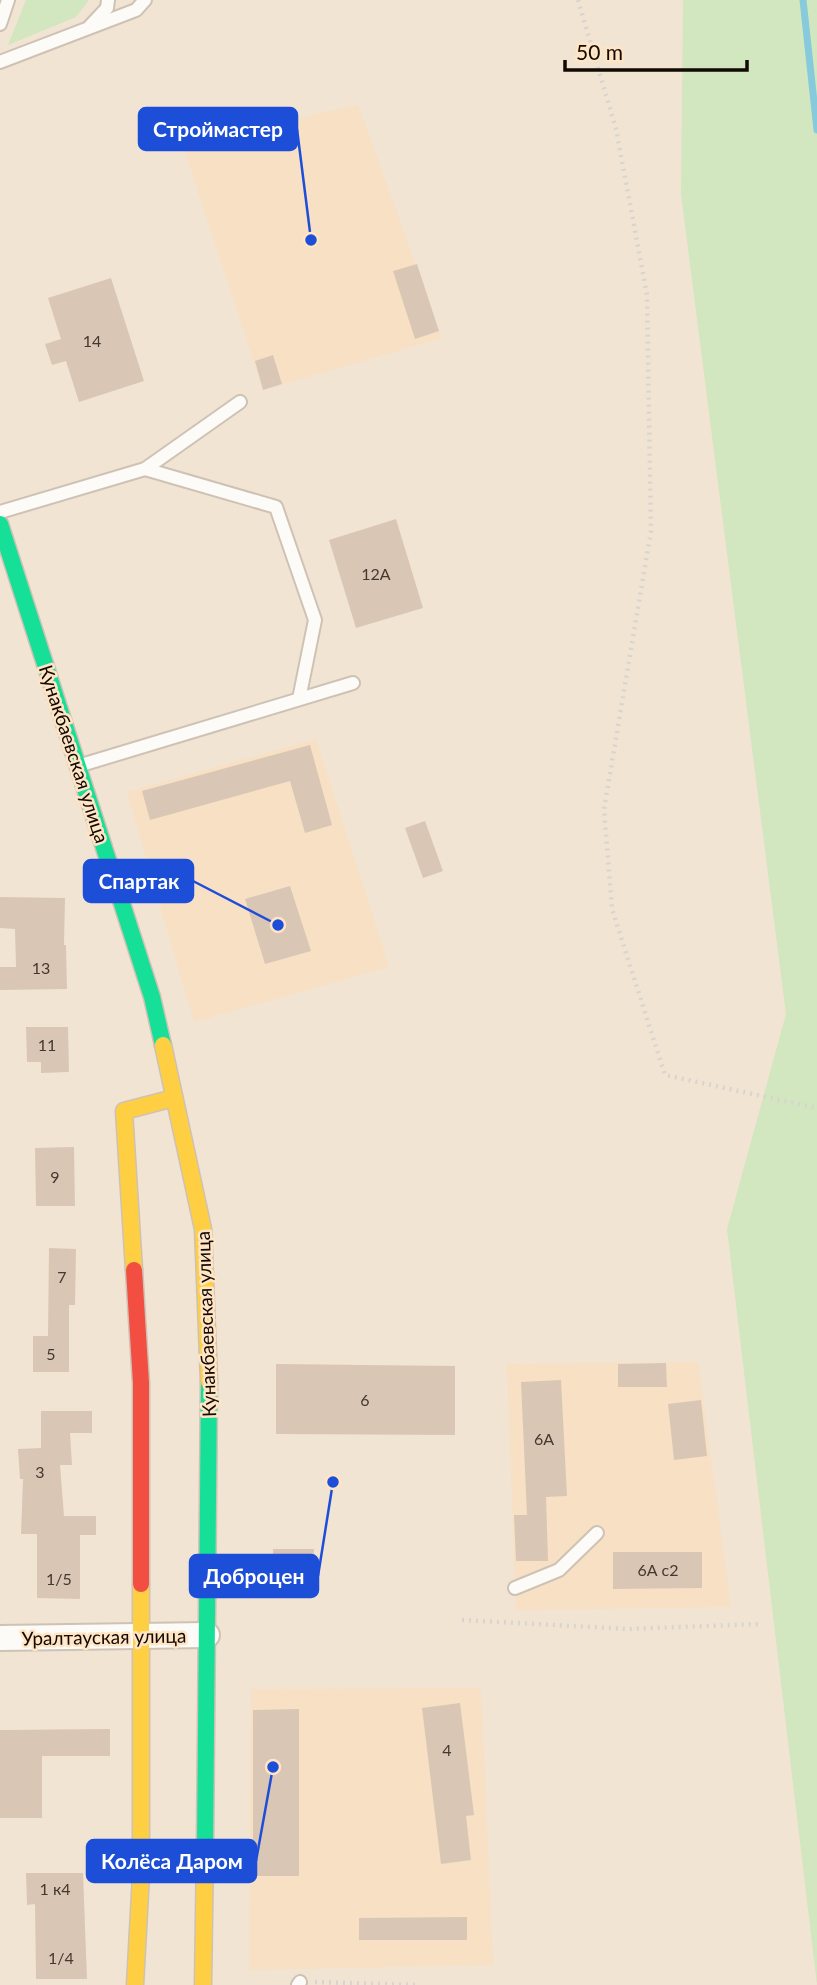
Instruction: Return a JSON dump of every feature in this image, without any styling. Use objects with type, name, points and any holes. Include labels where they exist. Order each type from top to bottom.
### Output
[{"type":"main road","name":"Кунакбаевская улица","points":[[0,524],[152,997],[203,1229],[210,1402],[203,1985]]},
{"type":"main road","points":[[135,1985],[141,1875],[141,1382],[124,1111],[174,1098]]},
{"type":"street","name":"Уралтауская улица","points":[[0,1638],[207,1635]]},
{"type":"lane","points":[[0,24],[8,0]]},
{"type":"lane","points":[[88,28],[107,8],[108,0]]},
{"type":"lane","points":[[0,62],[136,10],[145,0]]},
{"type":"lane","points":[[0,512],[145,469],[240,402]]},
{"type":"lane","points":[[145,469],[276,507],[315,620],[299,699]]},
{"type":"lane","points":[[78,766],[353,683]]},
{"type":"lane","points":[[515,1588],[559,1570],[597,1532]]},
{"type":"path","points":[[578,0],[616,129],[647,295],[651,531],[604,809],[612,909],[665,1075],[817,1108]]},
{"type":"path","points":[[462,1620],[628,1629],[759,1625]]},
{"type":"path","points":[[299,1984],[419,1985]]},
{"type":"shaded area","points":[[358,105],[442,338],[263,390],[182,143]]},
{"type":"shaded area","points":[[316,739],[389,967],[194,1022],[127,792]]},
{"type":"shaded area","points":[[698,1362],[731,1607],[516,1610],[507,1364]]},
{"type":"shaded area","points":[[481,1688],[493,1965],[249,1970],[251,1689]]},
{"type":"green space","points":[[26,0],[89,0],[76,17],[8,45]]},
{"type":"green space","points":[[683,0],[817,0],[817,1985],[727,1229],[786,1014],[681,194]]},
{"type":"building","points":[[417,264],[439,331],[415,339],[393,271]]},
{"type":"building","points":[[111,278],[144,381],[79,402],[66,361],[52,365],[45,344],[61,339],[48,298]]},
{"type":"building","points":[[273,355],[282,384],[263,390],[255,361]]},
{"type":"building","points":[[396,519],[423,608],[356,628],[329,540]]},
{"type":"building","points":[[310,745],[332,825],[305,833],[290,781],[150,820],[142,791]]},
{"type":"building","points":[[425,821],[443,871],[423,878],[405,828]]},
{"type":"building","points":[[290,886],[311,951],[265,964],[245,899]]},
{"type":"building","points":[[0,897],[65,898],[67,989],[0,990],[0,967],[16,967],[15,929],[0,928]]},
{"type":"building","points":[[26,1027],[68,1027],[69,1072],[41,1073],[41,1062],[27,1062]]},
{"type":"building","points":[[74,1147],[75,1206],[36,1206],[35,1148]]},
{"type":"building","points":[[49,1248],[76,1249],[75,1305],[69,1305],[69,1372],[33,1372],[33,1336],[48,1336]]},
{"type":"building","points":[[666,1363],[667,1387],[618,1387],[618,1364]]},
{"type":"building","points":[[276,1364],[455,1366],[455,1435],[276,1434]]},
{"type":"building","points":[[561,1380],[567,1496],[546,1497],[548,1561],[516,1561],[514,1515],[527,1515],[521,1382]]},
{"type":"building","points":[[701,1400],[707,1456],[674,1460],[668,1404]]},
{"type":"building","points":[[41,1411],[92,1411],[92,1433],[70,1433],[72,1465],[60,1465],[64,1516],[96,1516],[96,1535],[80,1535],[80,1599],[37,1598],[37,1534],[21,1534],[23,1479],[20,1479],[18,1449],[41,1448]]},
{"type":"building","points":[[273,1549],[314,1549],[313,1591],[273,1591]]},
{"type":"building","points":[[613,1552],[702,1552],[702,1588],[613,1589]]},
{"type":"building","points":[[460,1703],[474,1815],[466,1816],[471,1860],[441,1864],[422,1708]]},
{"type":"building","points":[[299,1709],[299,1876],[253,1876],[253,1710]]},
{"type":"building","points":[[110,1729],[110,1756],[42,1756],[42,1818],[0,1818],[0,1730]]},
{"type":"building","points":[[26,1873],[83,1873],[87,1979],[36,1979],[35,1904],[27,1905]]},
{"type":"building","points":[[467,1917],[467,1940],[359,1940],[359,1918]]},
{"type":"waterway","points":[[803,0],[817,130]]},
{"type":"traffic: fast","points":[[0,524],[152,997],[163,1045]]},
{"type":"traffic: fast","points":[[205,1848],[209,1382]]},
{"type":"traffic: slow","points":[[163,1045],[203,1229],[209,1382]]},
{"type":"traffic: slow","points":[[134,1270],[124,1111],[174,1098]]},
{"type":"traffic: slow","points":[[135,1985],[141,1875],[141,1584]]},
{"type":"traffic: slow","points":[[203,1985],[205,1848]]},
{"type":"traffic: jam","points":[[134,1270],[141,1383],[141,1584]]},
{"type":"place","name":"Строймастер","points":[[311,240]]},
{"type":"place","name":"Спартак","points":[[278,925]]},
{"type":"place","name":"Доброцен","points":[[333,1482]]},
{"type":"place","name":"Колёса Даром","points":[[273,1767]]}]
